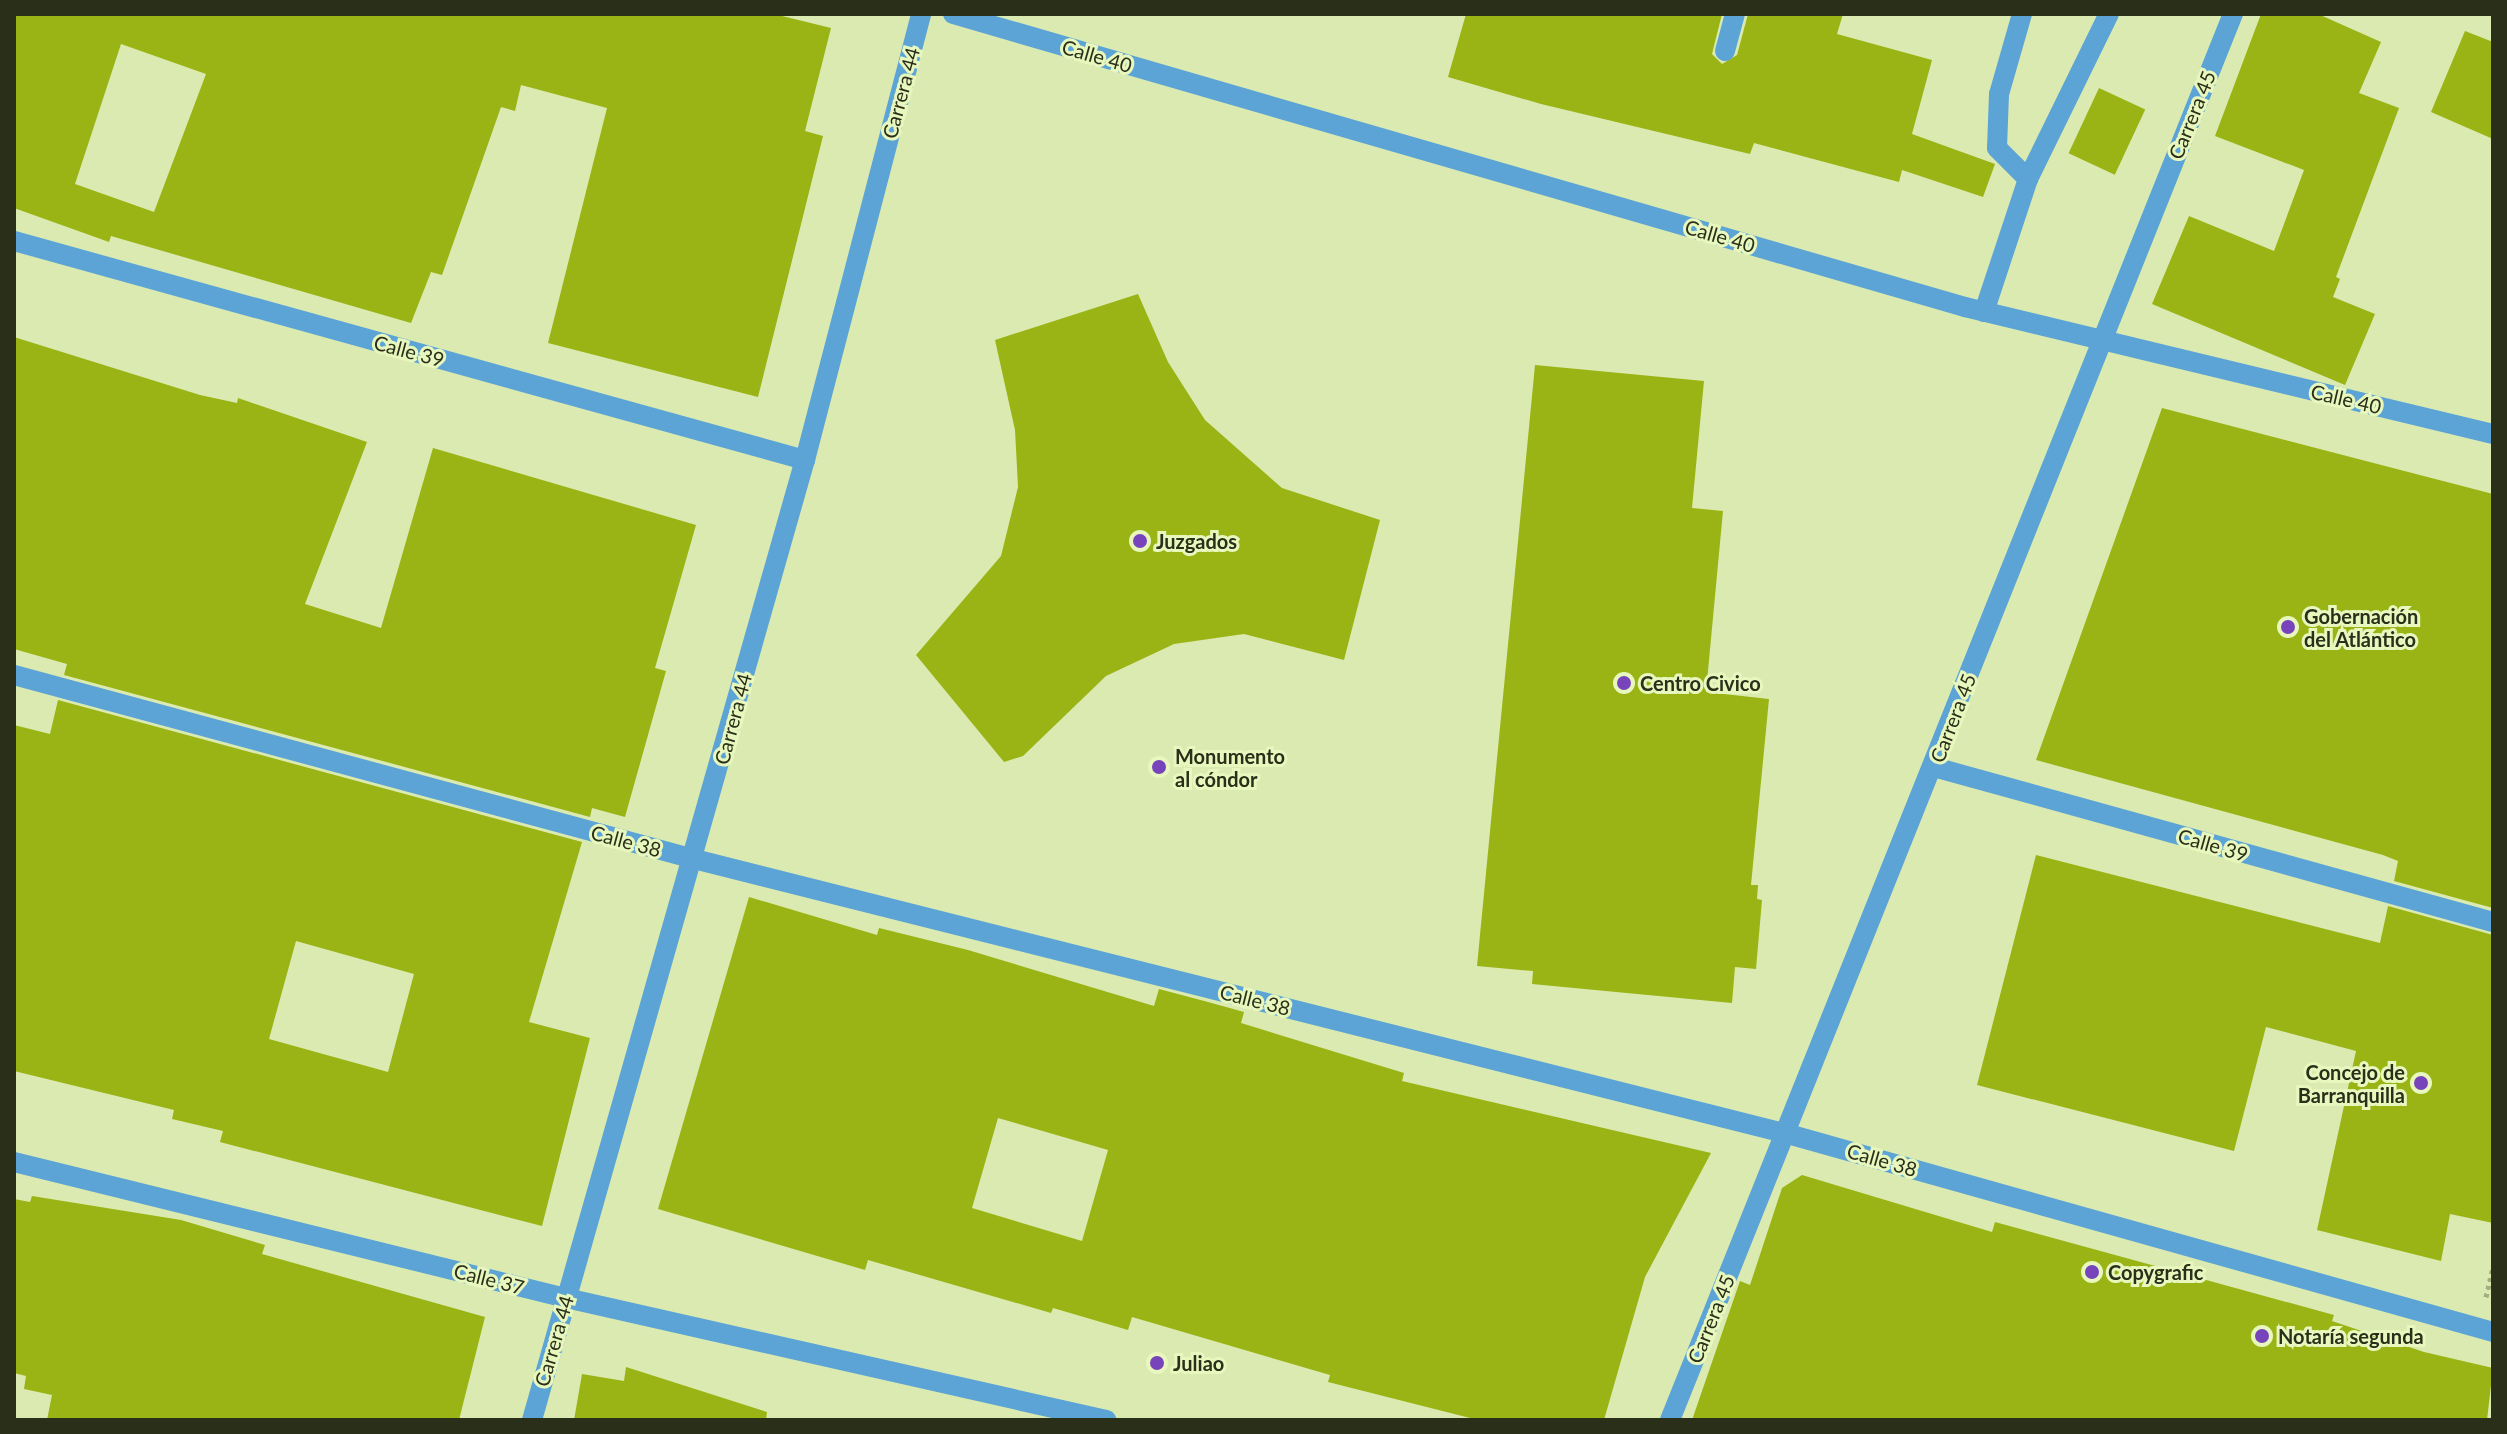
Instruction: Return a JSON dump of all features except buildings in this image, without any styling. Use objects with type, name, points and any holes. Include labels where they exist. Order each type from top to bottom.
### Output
[{"type":"street","name":"Carrera 44","points":[[532,1420],[805,460],[921,14]]},
{"type":"street","name":"Calle 40","points":[[953,14],[1984,312],[2493,434]]},
{"type":"street","points":[[1725,51],[1735,14]]},
{"type":"street","points":[[2022,14],[1999,94],[1997,148],[2028,179]]},
{"type":"street","points":[[1984,312],[2028,179],[2109,14]]},
{"type":"street","name":"Carrera 45","points":[[1670,1420],[1788,1134],[2099,342],[2233,14]]},
{"type":"street","name":"Calle 39","points":[[14,241],[805,460]]},
{"type":"street","name":"Calle 38","points":[[14,675],[694,859],[1788,1134],[2493,1332]]},
{"type":"street","name":"Calle 39","points":[[1934,767],[2493,922]]},
{"type":"street","name":"Calle 37","points":[[14,1162],[566,1298],[1106,1420]]},
{"type":"place","name":"Juzgados","points":[[1140,541]]},
{"type":"place","name":"Gobernación del Atlántico","points":[[2288,627]]},
{"type":"place","name":"Centro Civico","points":[[1624,683]]},
{"type":"place","name":"Monumento al cóndor","points":[[1159,767]]},
{"type":"place","name":"Concejo de Barranquilla","points":[[2421,1083]]},
{"type":"place","name":"Copygrafic","points":[[2092,1272]]},
{"type":"place","name":"Notaría segunda","points":[[2262,1336]]},
{"type":"place","name":"Juliao","points":[[1157,1363]]}]
